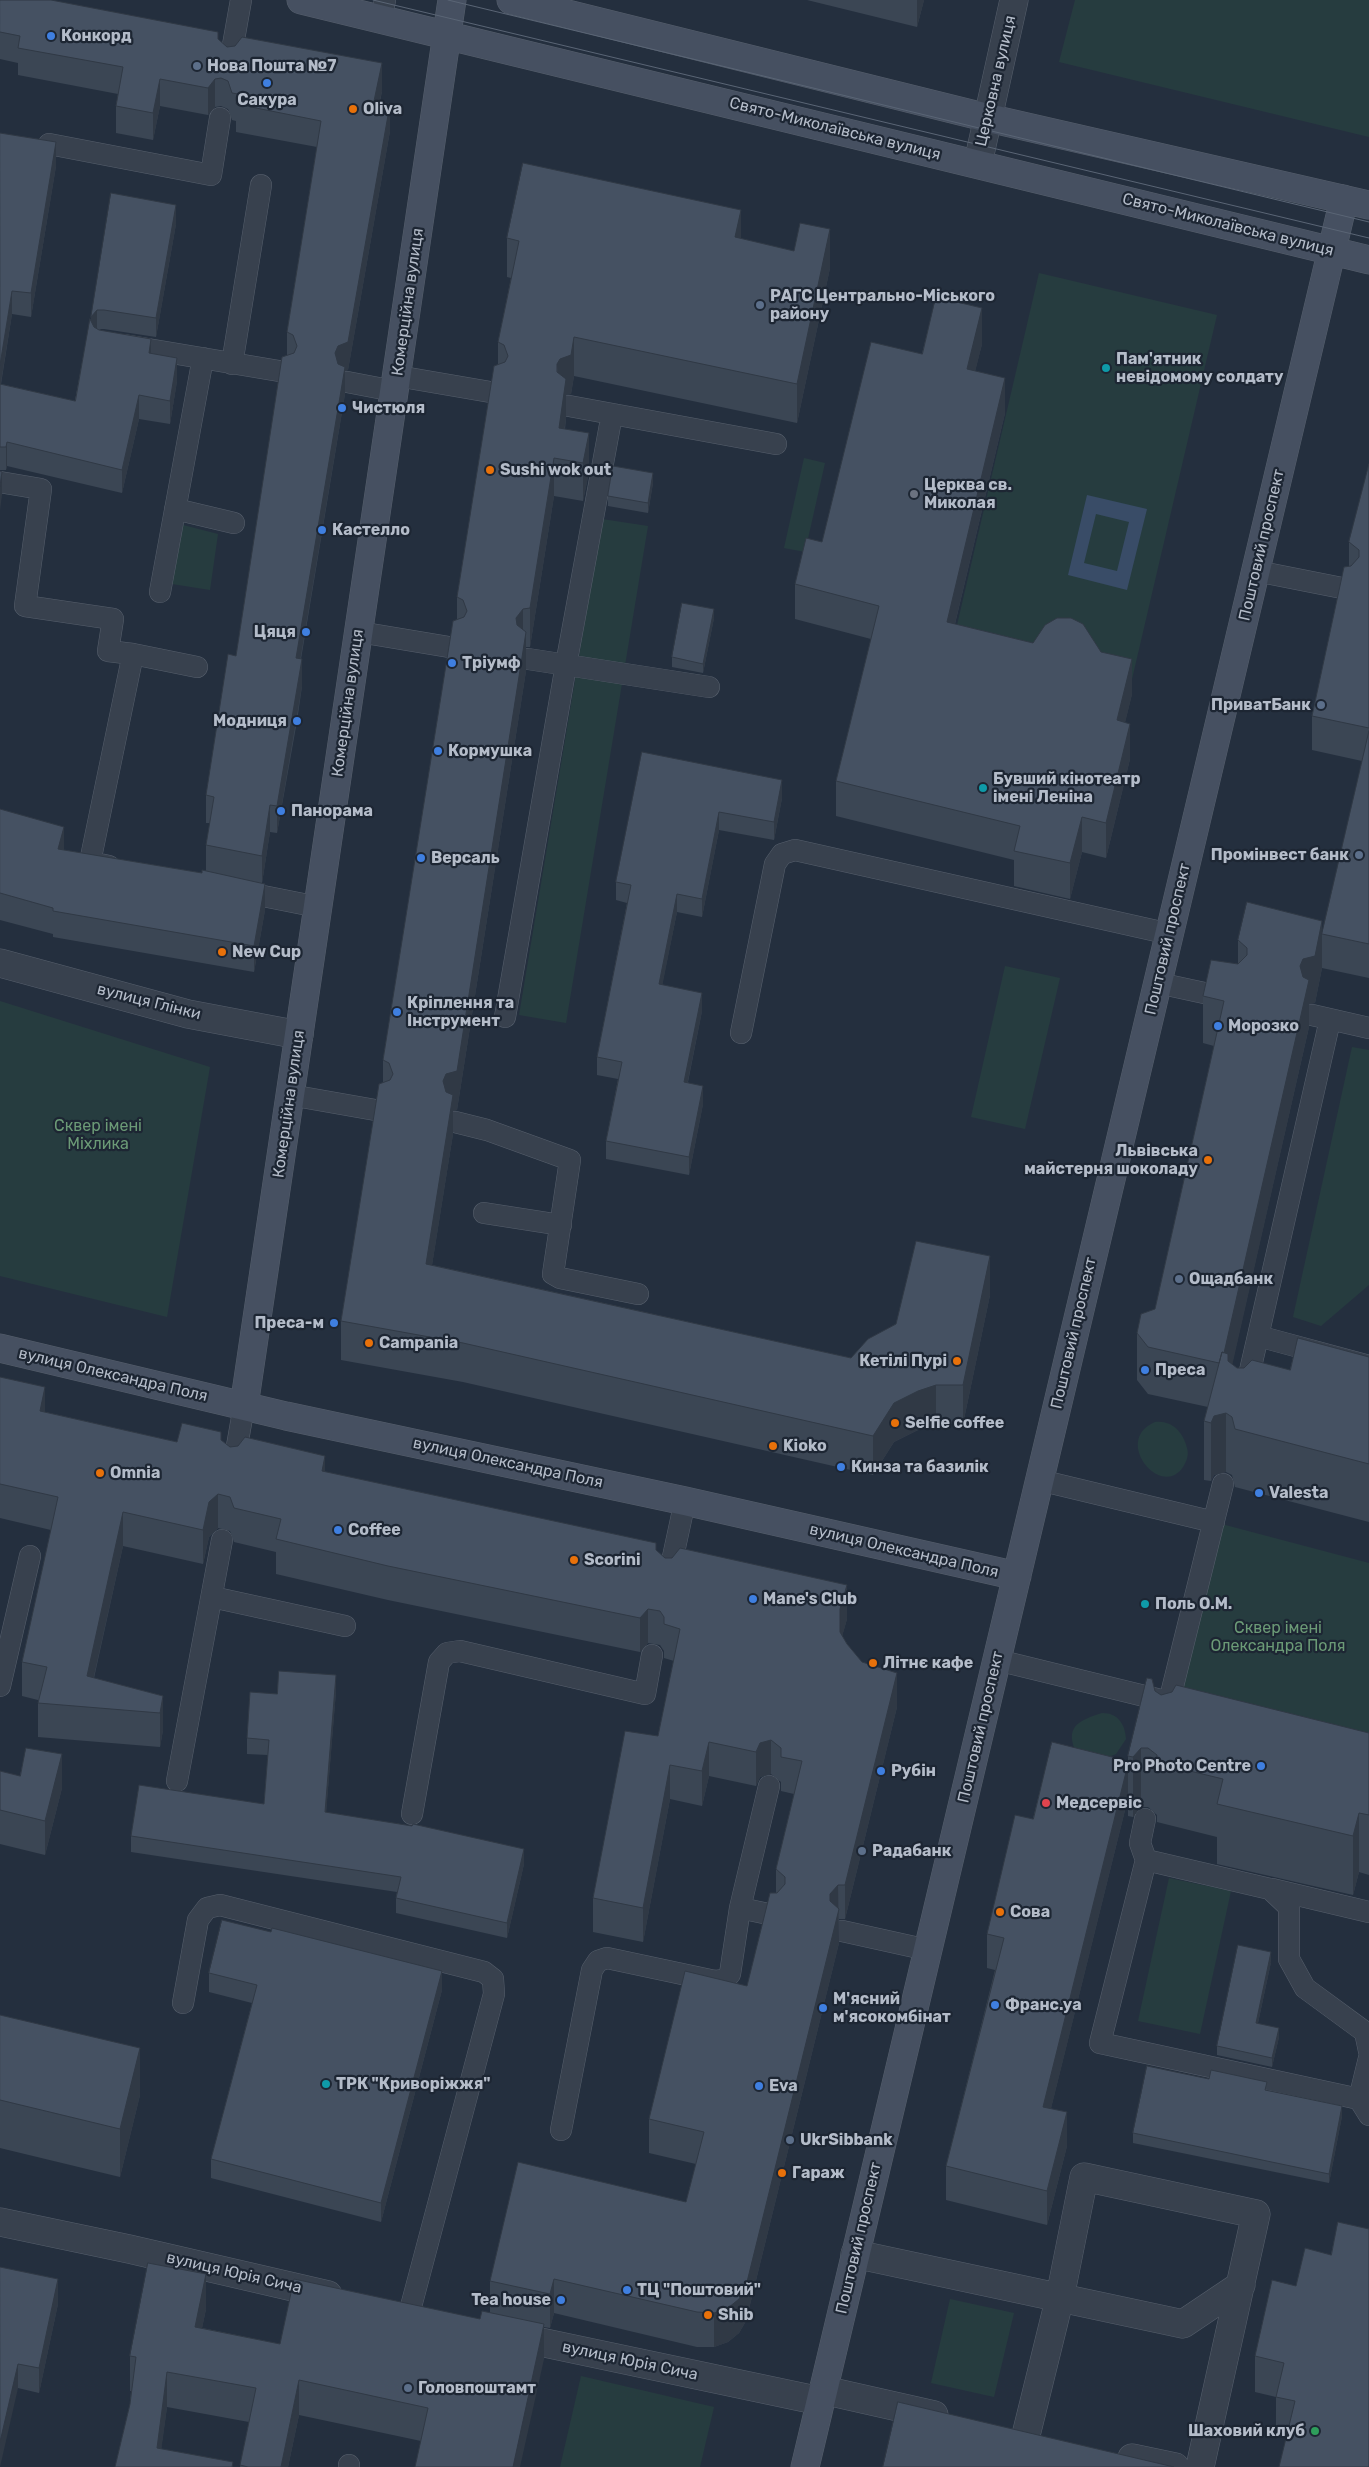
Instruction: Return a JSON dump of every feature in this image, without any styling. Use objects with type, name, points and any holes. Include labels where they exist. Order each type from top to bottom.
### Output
[{"type":"street","name":"Свято-Миколаївська вулиця","points":[[300,0],[383,10],[447,36],[978,163],[1369,260]]},
{"type":"street","name":"Комерційна вулиця","points":[[244,1406],[452,0]]},
{"type":"street","points":[[511,0],[988,118],[1356,202]]},
{"type":"street","name":"Церковна вулиця","points":[[978,163],[1014,0]]},
{"type":"street","name":"Поштовий проспект","points":[[805,2467],[1332,251],[1356,202]]},
{"type":"street","name":"вулиця Глінки","points":[[0,963],[188,1014],[299,1035]]},
{"type":"street","name":"вулиця Олександра Поля","points":[[0,1348],[244,1406],[686,1501],[1017,1576]]},
{"type":"street","points":[[1026,2435],[1060,2297],[1084,2176],[1256,2214],[1200,2467]]},
{"type":"street","name":"вулиця Юрія Сича","points":[[0,2222],[129,2249],[351,2300]]},
{"type":"street","points":[[855,2254],[1183,2324],[1241,2285]]},
{"type":"street","points":[[380,2307],[419,2316]]},
{"type":"street","name":"вулиця Юрія Сича","points":[[487,2330],[822,2396],[960,2421]]},
{"type":"street","points":[[998,2429],[1054,2441]]},
{"type":"street","points":[[1110,2453],[1175,2467]]},
{"type":"lane","points":[[230,62],[241,0]]},
{"type":"lane","points":[[49,144],[211,174],[220,118]]},
{"type":"lane","points":[[232,364],[261,185]]},
{"type":"lane","points":[[102,341],[285,372]]},
{"type":"lane","points":[[160,592],[203,358]]},
{"type":"lane","points":[[346,382],[396,384],[496,393]]},
{"type":"lane","points":[[568,406],[776,444]]},
{"type":"lane","points":[[505,1017],[612,414]]},
{"type":"lane","points":[[0,482],[41,489],[25,606],[113,618],[108,651],[197,667]]},
{"type":"lane","points":[[175,509],[234,523]]},
{"type":"lane","points":[[1256,571],[1346,590]]},
{"type":"lane","points":[[359,632],[455,648]]},
{"type":"lane","points":[[127,870],[90,862],[132,654]]},
{"type":"lane","points":[[528,659],[710,687]]},
{"type":"lane","points":[[741,1033],[775,864],[782,854],[795,850],[1170,934]]},
{"type":"lane","points":[[220,888],[318,907]]},
{"type":"lane","points":[[1158,983],[1235,1000]]},
{"type":"lane","points":[[1242,1406],[1258,1336],[1321,1018],[1369,1028]]},
{"type":"lane","points":[[290,1095],[381,1111]]},
{"type":"lane","points":[[454,1122],[487,1130],[570,1160],[561,1225],[552,1268],[553,1274],[560,1278],[638,1294]]},
{"type":"lane","points":[[484,1213],[561,1225]]},
{"type":"lane","points":[[1258,1336],[1369,1366]]},
{"type":"lane","points":[[233,1469],[244,1406]]},
{"type":"lane","points":[[1039,1480],[1214,1522]]},
{"type":"lane","points":[[1164,1742],[1168,1728],[1169,1702],[1223,1484]]},
{"type":"lane","points":[[668,1580],[686,1501]]},
{"type":"lane","points":[[177,1781],[222,1540]]},
{"type":"lane","points":[[0,1686],[30,1556]]},
{"type":"lane","points":[[212,1597],[345,1626]]},
{"type":"lane","points":[[412,1814],[439,1662],[447,1653],[460,1651],[645,1694],[652,1655]]},
{"type":"lane","points":[[996,1660],[1169,1702]]},
{"type":"lane","points":[[561,2130],[592,1970],[598,1961],[607,1958],[715,1981],[724,1980],[730,1974],[740,1908],[769,1786]]},
{"type":"lane","points":[[1145,1819],[1140,1843],[1146,1860],[1100,2044],[1364,2107],[1369,2058]]},
{"type":"lane","points":[[1146,1860],[1369,1912]]},
{"type":"lane","points":[[1270,1889],[1289,1907],[1289,1959],[1305,1988],[1365,2032],[1369,2051]]},
{"type":"lane","points":[[183,2003],[198,1920],[207,1908],[220,1905],[484,1972],[493,1979],[494,1994],[419,2316]]},
{"type":"lane","points":[[740,1908],[773,1915]]},
{"type":"lane","points":[[842,1931],[928,1950]]},
{"type":"green space","points":[[1075,0],[1369,0],[1369,137],[1059,62]]},
{"type":"green space","points":[[1039,273],[1217,315],[1129,692],[950,655]]},
{"type":"green space","points":[[804,458],[825,463],[805,552],[784,548]]},
{"type":"green space","points":[[602,519],[648,526],[566,1023],[519,1015]]},
{"type":"green space","points":[[183,525],[218,534],[210,590],[172,584]]},
{"type":"green space","points":[[1005,966],[1060,978],[1025,1129],[971,1117]]},
{"type":"green space","name":"Сквер імені Міхлика","points":[[0,1001],[210,1067],[167,1317],[0,1276]]},
{"type":"green space","points":[[1352,1047],[1369,1050],[1369,1285],[1321,1326],[1293,1317]]},
{"type":"green space","points":[[1155,1422],[1172,1425],[1180,1432],[1185,1442],[1188,1453],[1187,1460],[1183,1467],[1174,1475],[1163,1476],[1153,1472],[1145,1464],[1139,1453],[1138,1441],[1143,1430]]},
{"type":"green space","name":"Сквер імені Олександра Поля","points":[[1214,1522],[1369,1563],[1369,1757],[1169,1702]]},
{"type":"green space","points":[[1102,1713],[1112,1715],[1120,1720],[1126,1739],[1116,1754],[1098,1761],[1075,1750],[1072,1735],[1074,1729],[1082,1721]]},
{"type":"green space","points":[[1169,1878],[1231,1891],[1200,2034],[1138,2021]]},
{"type":"green space","points":[[950,2299],[1014,2313],[994,2397],[931,2383]]},
{"type":"green space","points":[[581,2376],[714,2407],[700,2467],[560,2467]]},
{"type":"water","points":[[1087,495],[1147,509],[1127,590],[1068,575]],"holes":[[[1096,514],[1129,522],[1117,571],[1084,563]]]},
{"type":"building","points":[[0,0],[51,0],[218,32],[218,39],[227,47],[235,46],[242,37],[382,63],[374,101],[390,104],[348,342],[338,346],[335,353],[338,364],[345,367],[296,658],[302,659],[277,806],[270,805],[262,856],[206,845],[214,797],[206,795],[228,654],[236,656],[282,357],[294,353],[297,346],[293,335],[287,332],[321,121],[236,104],[238,94],[232,93],[228,81],[221,78],[215,79],[208,88],[160,79],[153,113],[116,106],[123,67],[18,48],[20,36],[0,32]]},
{"type":"building","points":[[0,133],[56,142],[31,293],[12,291],[0,365]]},
{"type":"building","points":[[523,163],[741,210],[735,237],[794,251],[800,223],[830,229],[797,384],[574,337],[571,355],[560,359],[557,364],[557,372],[566,379],[559,428],[589,433],[583,463],[554,458],[530,608],[523,609],[516,618],[517,625],[526,632],[457,1071],[446,1074],[443,1081],[446,1092],[453,1095],[426,1264],[851,1358],[868,1339],[896,1324],[916,1241],[990,1256],[963,1385],[936,1385],[918,1391],[894,1403],[873,1436],[463,1343],[341,1321],[379,1084],[390,1080],[393,1074],[389,1063],[383,1060],[453,621],[464,617],[467,611],[463,600],[457,597],[494,366],[505,362],[508,356],[504,345],[498,342],[519,241],[507,238]]},
{"type":"building","points":[[111,193],[176,205],[156,318],[104,310],[97,310],[91,317]]},
{"type":"building","points":[[936,297],[982,308],[967,369],[1005,378],[947,622],[1033,643],[1045,625],[1057,618],[1071,618],[1083,624],[1101,652],[1132,659],[1117,720],[1130,724],[1106,823],[1082,817],[1070,863],[1014,851],[1020,826],[836,781],[879,606],[795,584],[806,538],[822,542],[871,342],[922,354]]},
{"type":"building","points":[[90,319],[94,327],[99,330],[151,339],[149,353],[177,358],[170,401],[139,395],[122,470],[7,442],[6,447],[0,447],[0,384],[75,401]]},
{"type":"building","points":[[1369,464],[1369,728],[1312,716],[1344,567],[1351,566],[1359,557],[1359,550],[1349,542]]},
{"type":"building","points":[[613,466],[653,473],[648,503],[608,496]]},
{"type":"building","points":[[682,603],[714,609],[703,664],[672,657]]},
{"type":"building","name":"Промінвест банк","points":[[1369,731],[1369,944],[1322,934]]},
{"type":"building","points":[[642,752],[782,780],[774,822],[719,812],[702,899],[677,894],[659,984],[702,993],[684,1082],[703,1086],[689,1157],[606,1141],[622,1062],[597,1057],[631,885],[616,882]]},
{"type":"building","points":[[0,809],[64,827],[58,849],[202,873],[202,870],[265,884],[254,946],[53,911],[53,908],[0,893]]},
{"type":"building","points":[[1247,902],[1322,921],[1315,956],[1303,959],[1300,966],[1303,977],[1309,980],[1224,1353],[1222,1352],[1219,1363],[1148,1347],[1137,1333],[1141,1314],[1155,1309],[1224,1001],[1203,996],[1211,960],[1238,964],[1247,955],[1247,948],[1238,940]]},
{"type":"building","points":[[1298,1338],[1369,1357],[1369,1464],[1235,1429],[1232,1417],[1226,1413],[1214,1416],[1211,1423],[1204,1421],[1222,1352],[1228,1354],[1228,1361],[1237,1368],[1244,1368],[1252,1360],[1290,1370]]},
{"type":"building","points":[[0,1377],[45,1387],[40,1411],[177,1442],[182,1423],[221,1432],[221,1440],[230,1447],[238,1446],[245,1437],[325,1456],[322,1471],[656,1543],[656,1550],[665,1558],[672,1558],[680,1548],[847,1585],[840,1609],[840,1632],[862,1662],[897,1673],[845,1885],[838,1885],[830,1894],[830,1901],[839,1909],[746,2286],[739,2299],[728,2308],[714,2313],[697,2312],[554,2279],[550,2294],[490,2281],[518,2162],[686,2202],[704,2132],[649,2119],[685,1971],[747,1986],[770,1893],[777,1893],[785,1884],[785,1877],[776,1869],[802,1761],[781,1757],[781,1748],[771,1740],[760,1743],[756,1752],[709,1742],[702,1771],[670,1765],[643,1908],[593,1898],[625,1731],[658,1736],[680,1629],[664,1624],[664,1617],[660,1611],[648,1609],[640,1618],[388,1566],[276,1539],[281,1519],[234,1508],[230,1497],[218,1494],[209,1502],[203,1530],[123,1512],[87,1676],[163,1696],[160,1713],[38,1703],[47,1667],[22,1662],[58,1497],[0,1484]]},
{"type":"building","points":[[279,1671],[336,1675],[325,1812],[412,1826],[413,1824],[524,1849],[507,1923],[396,1898],[401,1877],[131,1836],[139,1785],[264,1804],[269,1740],[247,1738],[250,1692],[277,1694]]},
{"type":"building","points":[[1147,1678],[1152,1679],[1155,1691],[1161,1695],[1172,1692],[1176,1685],[1369,1733],[1369,1815],[1359,1813],[1353,1836],[1217,1804],[1223,1779],[1157,1763],[1157,1755],[1148,1748],[1141,1748],[1133,1757],[1128,1756]]},
{"type":"building","points":[[1052,1742],[1128,1761],[1128,1764],[1043,2107],[1067,2112],[1047,2191],[946,2166],[1004,1938],[987,1934],[1015,1815],[1033,1819]]},
{"type":"building","points":[[26,1748],[62,1754],[45,1821],[0,1810],[0,1771],[20,1776]]},
{"type":"building","name":"ТРК \"Криворіжжя\"","points":[[222,1920],[271,1932],[272,1928],[442,1971],[381,2203],[211,2159],[257,1985],[209,1973]]},
{"type":"building","points":[[1238,1945],[1271,1952],[1256,2023],[1279,2028],[1272,2058],[1217,2046]]},
{"type":"building","points":[[0,2015],[140,2048],[120,2129],[0,2100]]},
{"type":"building","points":[[1147,2066],[1209,2079],[1211,2070],[1267,2082],[1265,2090],[1342,2106],[1329,2174],[1133,2133]]},
{"type":"building","points":[[1338,2222],[1369,2229],[1369,2467],[1279,2467],[1295,2401],[1276,2397],[1284,2363],[1255,2356],[1272,2280],[1296,2286],[1305,2248],[1331,2255]]},
{"type":"building","points":[[148,2263],[206,2274],[195,2327],[280,2344],[294,2279],[480,2319],[482,2311],[544,2324],[513,2467],[415,2467],[428,2408],[299,2380],[281,2467],[248,2467],[240,2465],[256,2388],[167,2372],[157,2448],[233,2462],[232,2467],[115,2467],[130,2404],[136,2357],[130,2356]]},
{"type":"building","points":[[0,2267],[58,2279],[39,2368],[18,2364],[0,2442]]},
{"type":"building","points":[[898,2402],[1174,2467],[883,2467]]},
{"type":"tram line","points":[[373,0],[1369,238]]},
{"type":"tram line","points":[[448,0],[1369,222]]},
{"type":"place","name":"Конкорд","points":[[51,36]]},
{"type":"place","name":"Нова Пошта №7","points":[[197,66]]},
{"type":"place","name":"Сакура","points":[[267,83]]},
{"type":"place","name":"Oliva","points":[[353,109]]},
{"type":"place","name":"РАГС Центрально-Міського району","points":[[760,305]]},
{"type":"place","name":"Пам'ятник невідомому солдату","points":[[1106,368]]},
{"type":"place","name":"Чистюля","points":[[342,408]]},
{"type":"place","name":"Sushi wok out","points":[[490,470]]},
{"type":"place","name":"Церква св. Миколая","points":[[914,494]]},
{"type":"place","name":"Кастелло","points":[[322,530]]},
{"type":"place","name":"Цяця","points":[[306,632]]},
{"type":"place","name":"Тріумф","points":[[452,663]]},
{"type":"place","name":"ПриватБанк","points":[[1321,705]]},
{"type":"place","name":"Модниця","points":[[297,721]]},
{"type":"place","name":"Кормушка","points":[[438,751]]},
{"type":"place","name":"Бувший кінотеатр імені Леніна","points":[[983,788]]},
{"type":"place","name":"Панорама","points":[[281,811]]},
{"type":"place","name":"Промінвест банк","points":[[1359,855]]},
{"type":"place","name":"Версаль","points":[[421,858]]},
{"type":"place","name":"New Cup","points":[[222,952]]},
{"type":"place","name":"Кріплення та Інструмент","points":[[397,1012]]},
{"type":"place","name":"Морозко","points":[[1218,1026]]},
{"type":"place","name":"Львівська майстерня шоколаду","points":[[1208,1160]]},
{"type":"place","name":"Ощадбанк","points":[[1179,1279]]},
{"type":"place","name":"Преса-м","points":[[334,1323]]},
{"type":"place","name":"Campania","points":[[369,1343]]},
{"type":"place","name":"Кетілі Пурі","points":[[957,1361]]},
{"type":"place","name":"Преса","points":[[1145,1370]]},
{"type":"place","name":"Selfie coffee","points":[[895,1423]]},
{"type":"place","name":"Kioko","points":[[773,1446]]},
{"type":"place","name":"Кинза та базилік","points":[[841,1467]]},
{"type":"place","name":"Omnia","points":[[100,1473]]},
{"type":"place","name":"Valesta","points":[[1259,1493]]},
{"type":"place","name":"Сoffee","points":[[338,1530]]},
{"type":"place","name":"Scorini","points":[[574,1560]]},
{"type":"place","name":"Mane's Club","points":[[753,1599]]},
{"type":"place","name":"Поль О.М.","points":[[1145,1604]]},
{"type":"place","name":"Літнє кафе","points":[[873,1663]]},
{"type":"place","name":"Pro Photo Centre","points":[[1261,1766]]},
{"type":"place","name":"Рубін","points":[[881,1771]]},
{"type":"place","name":"Медсервіс","points":[[1046,1803]]},
{"type":"place","name":"Радабанк","points":[[862,1851]]},
{"type":"place","name":"Сова","points":[[1000,1912]]},
{"type":"place","name":"Франс.уа","points":[[995,2005]]},
{"type":"place","name":"М'ясний м'ясокомбінат","points":[[823,2008]]},
{"type":"place","name":"ТРК \"Криворіжжя\"","points":[[326,2084]]},
{"type":"place","name":"Eva","points":[[759,2086]]},
{"type":"place","name":"UkrSibbank","points":[[790,2140]]},
{"type":"place","name":"Гараж","points":[[782,2173]]},
{"type":"place","name":"ТЦ \"Поштовий\"","points":[[627,2290]]},
{"type":"place","name":"Tea house","points":[[561,2300]]},
{"type":"place","name":"Shib","points":[[708,2315]]},
{"type":"place","name":"Головпоштамт","points":[[408,2388]]},
{"type":"place","name":"Шаховий клуб","points":[[1315,2431]]}]
